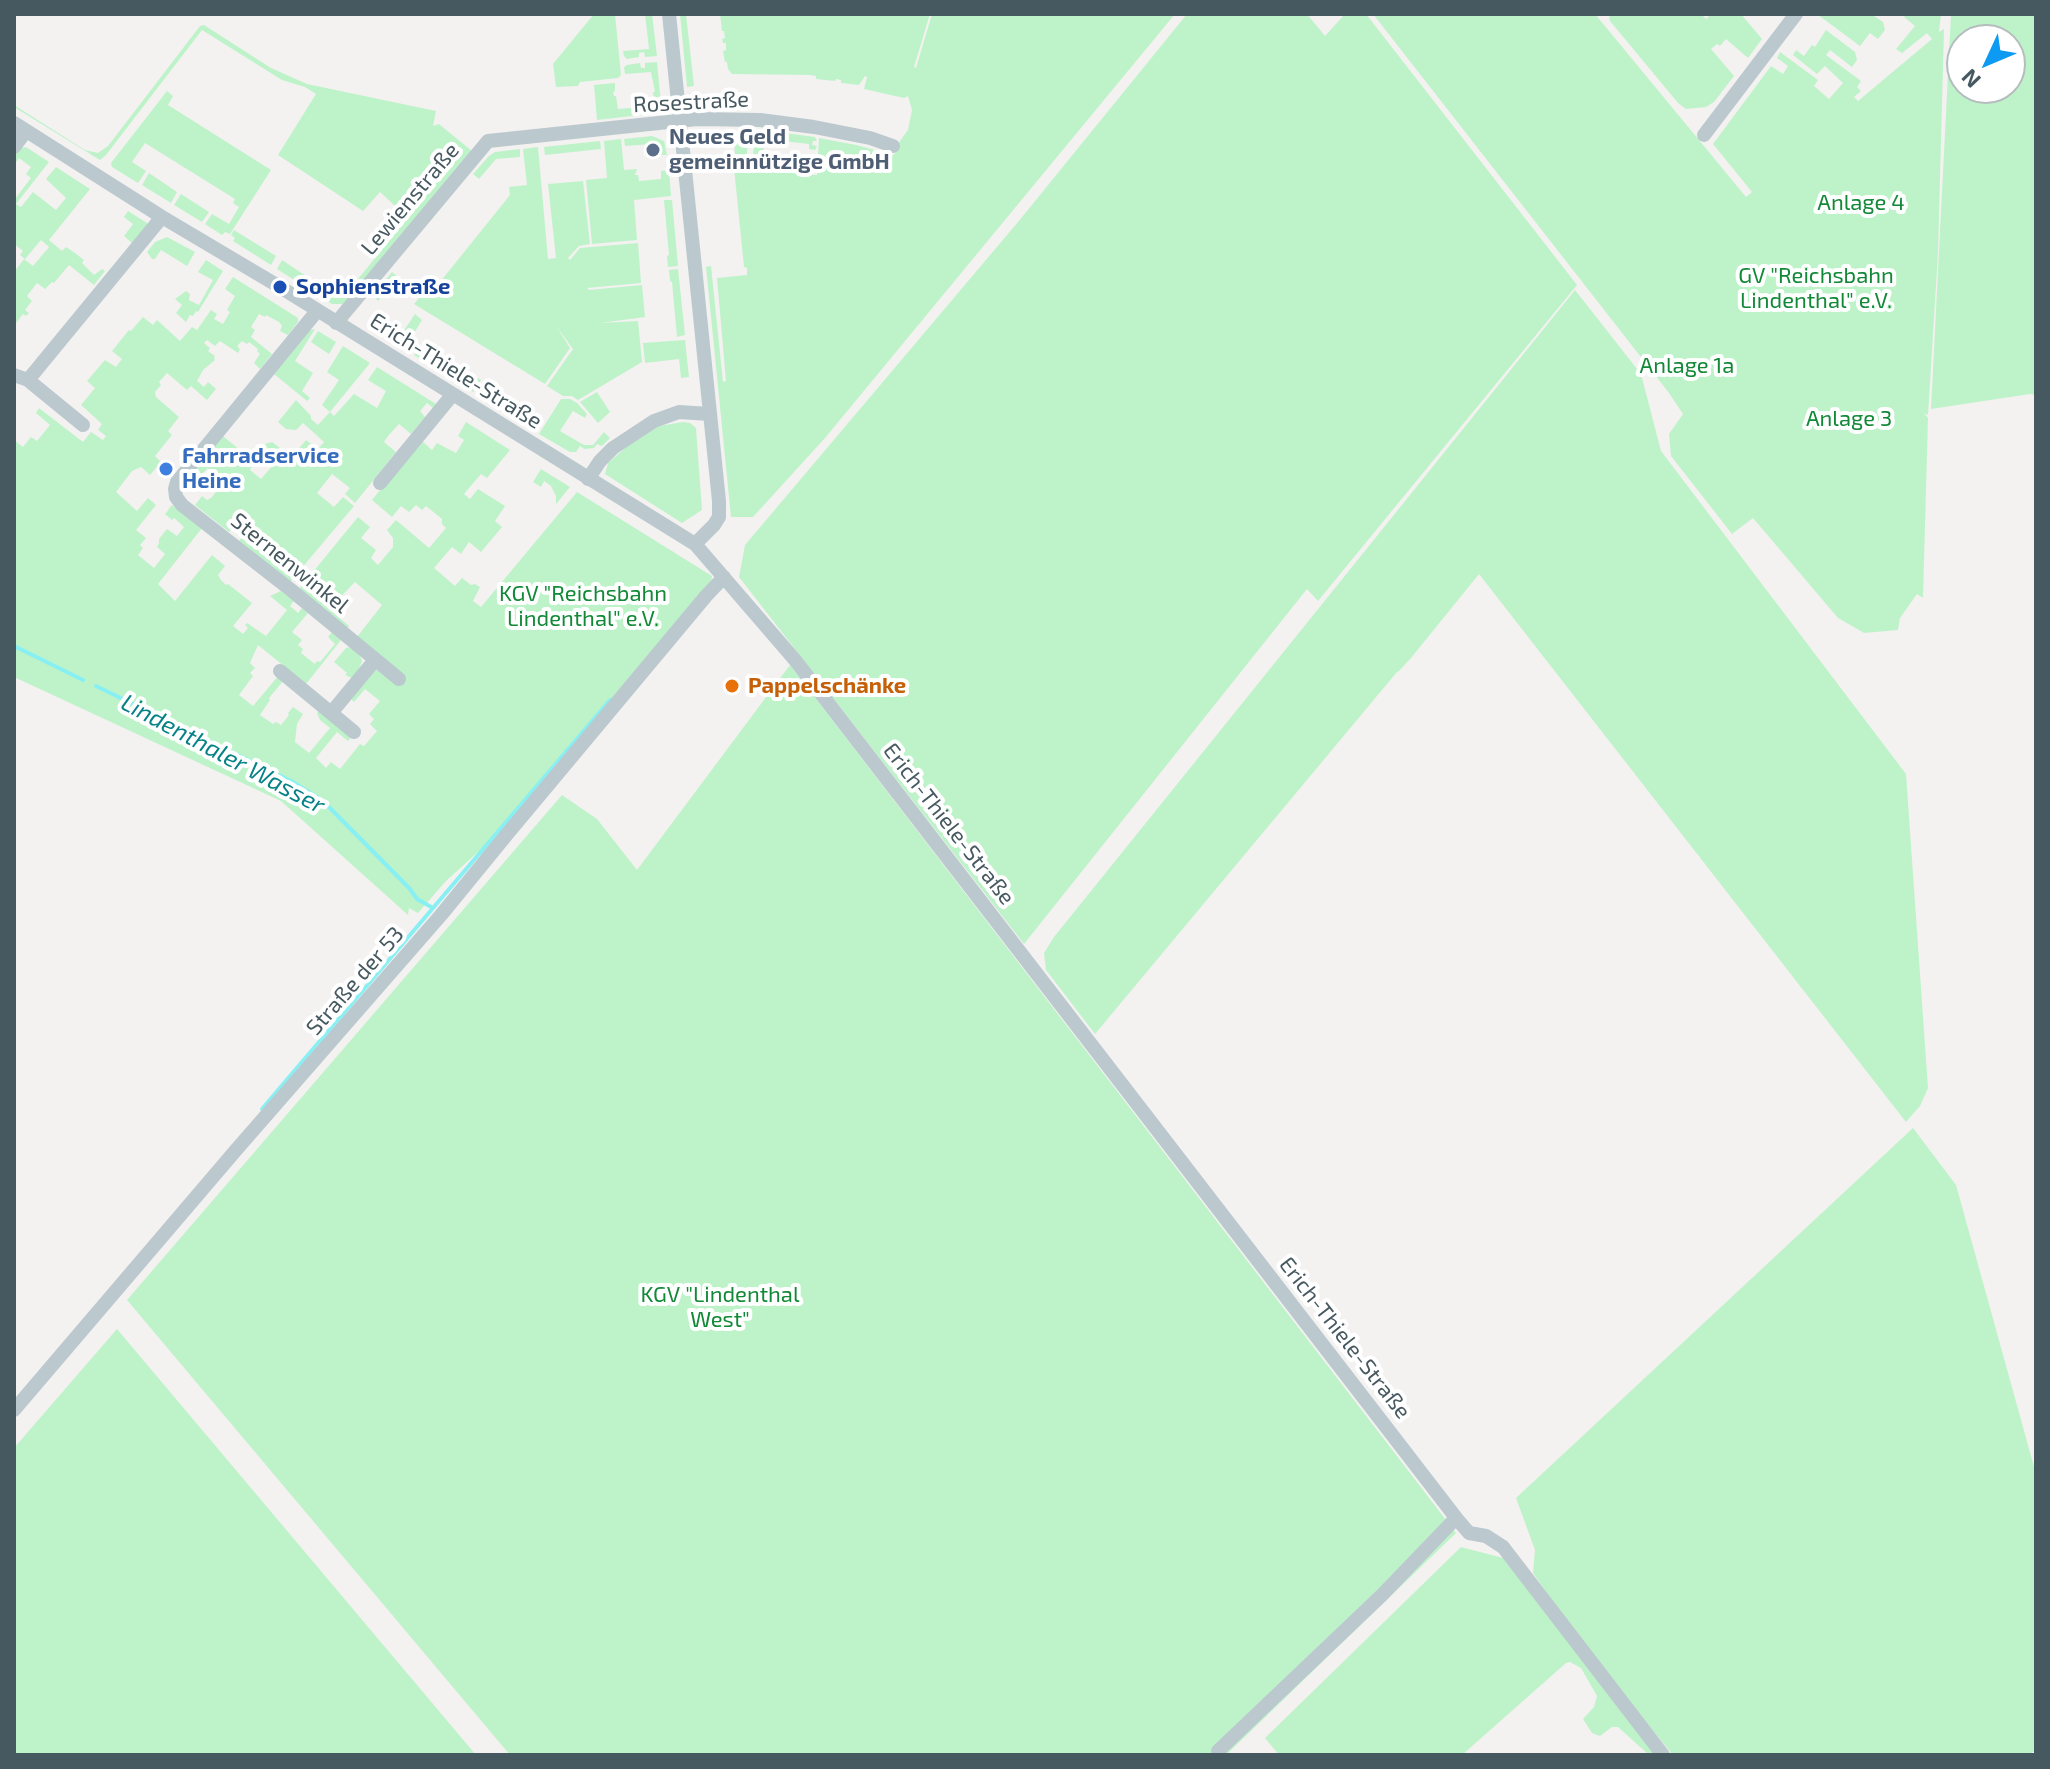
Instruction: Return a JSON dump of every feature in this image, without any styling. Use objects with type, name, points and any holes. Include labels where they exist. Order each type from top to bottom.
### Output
[{"type":"street","points":[[669,14],[719,517],[695,544]]},
{"type":"street","points":[[1704,135],[1796,14]]},
{"type":"street","name":"Rosestraße","points":[[488,141],[697,119],[760,120],[846,132],[893,146]]},
{"type":"street","points":[[14,147],[20,127]]},
{"type":"street","name":"Erich-Thiele-Straße","points":[[20,127],[695,544],[795,660],[1456,1518],[1469,1533],[1486,1536],[1503,1547],[1663,1755]]},
{"type":"street","name":"Lewienstraße","points":[[336,323],[488,141]]},
{"type":"street","points":[[83,425],[21,378],[162,217]]},
{"type":"street","name":"Sternenwinkel","points":[[317,311],[177,482],[176,497],[182,505],[399,679]]},
{"type":"street","points":[[380,483],[453,394]]},
{"type":"street","points":[[588,479],[613,448],[654,421],[679,412],[710,414]]},
{"type":"street","name":"Straße der 53","points":[[14,1410],[441,915],[724,577]]},
{"type":"street","points":[[331,713],[375,660]]},
{"type":"street","points":[[280,671],[354,732]]},
{"type":"street","points":[[1218,1751],[1389,1588],[1456,1518]]},
{"type":"green space","points":[[594,14],[615,14],[621,75],[618,78],[580,82],[578,86],[556,87],[553,64]]},
{"type":"green space","points":[[645,14],[652,14],[657,56],[645,57],[644,52],[639,53],[639,57],[627,59],[623,51],[649,49]]},
{"type":"green space","points":[[680,14],[686,14],[694,86],[687,87]]},
{"type":"green space","points":[[720,14],[930,14],[916,68],[932,14],[949,14],[950,17],[951,14],[1175,14],[825,438],[753,517],[731,517],[706,267],[711,266],[723,382],[726,381],[717,278],[747,275],[734,168],[817,175],[819,138],[894,155],[908,130],[912,110],[908,96],[904,98],[864,89],[865,76],[859,85],[841,83],[836,79],[816,79],[816,76],[810,75],[732,74],[725,62],[723,51],[726,50],[726,43],[722,39],[725,38]]},
{"type":"green space","points":[[1187,14],[1307,14],[1325,36],[1345,14],[1366,14],[1577,285],[1318,601],[1307,589],[1024,944],[739,577],[745,545],[1018,222]]},
{"type":"green space","name":"GV \"Reichsbahn Lindenthal\" e.V.","points":[[1373,14],[1595,14],[1746,197],[1752,192],[1713,144],[1771,66],[1783,74],[1788,66],[1777,58],[1780,52],[1818,80],[1814,86],[1829,99],[1843,83],[1825,66],[1817,74],[1793,55],[1796,50],[1804,56],[1812,45],[1815,47],[1826,30],[1855,52],[1857,60],[1852,67],[1830,50],[1826,55],[1861,81],[1857,87],[1861,91],[1854,97],[1858,101],[1932,39],[1927,33],[1902,53],[1896,49],[1915,26],[1904,17],[1907,14],[1941,14],[1939,32],[1944,29],[1938,253],[1928,415],[1924,413],[1928,418],[1923,598],[1917,594],[1900,618],[1898,630],[1864,633],[1838,618],[1753,518],[1732,534],[1671,456],[1669,434],[1683,414],[1669,393]]},
{"type":"green space","points":[[1613,14],[1701,14],[1706,19],[1711,14],[1741,14],[1762,39],[1748,58],[1726,39],[1720,46],[1717,44],[1711,49],[1734,76],[1714,102],[1706,107],[1686,109],[1610,21],[1609,17]]},
{"type":"green space","points":[[1817,14],[1871,14],[1883,22],[1885,30],[1878,39],[1870,33],[1860,46]]},
{"type":"green space","points":[[1951,14],[2036,14],[2036,395],[1931,409],[1946,104],[2026,104],[2026,24],[1950,24]]},
{"type":"green space","points":[[204,25],[271,68],[307,84],[436,111],[433,126],[439,124],[472,151],[344,304],[332,304],[277,269],[282,260],[333,294],[341,284],[349,290],[408,218],[380,192],[363,211],[278,155],[316,94],[305,87],[282,80],[202,30],[100,160],[14,107],[85,150],[98,153],[108,146],[200,26]]},
{"type":"green space","points":[[657,62],[661,104],[658,113],[597,120],[594,85],[615,83],[613,92],[618,109],[654,106],[651,72],[625,74],[624,67],[640,63],[641,68],[645,68],[645,63]]},
{"type":"green space","points":[[167,91],[173,96],[168,105],[271,170],[230,234],[225,232],[222,235],[205,224],[212,214],[229,224],[239,207],[233,203],[235,199],[145,143],[132,162],[146,171],[138,183],[112,167],[111,163]]},
{"type":"green space","points":[[714,131],[747,131],[748,134],[744,133],[744,138],[748,139],[746,162],[736,163],[740,158],[739,154],[735,154],[734,140],[715,142]]},
{"type":"green space","points":[[757,131],[815,137],[817,141],[813,141],[812,145],[817,146],[815,150],[809,149],[809,144],[773,140],[772,145],[764,145],[762,166],[756,166],[752,161],[755,140],[759,140],[759,135],[755,135]]},
{"type":"green space","points":[[652,136],[664,141],[667,155],[659,155],[652,144],[625,146],[624,139]]},
{"type":"green space","points":[[621,139],[624,170],[637,169],[635,175],[638,175],[639,181],[661,179],[661,171],[669,170],[671,196],[634,200],[637,240],[592,244],[586,180],[607,178],[604,141]]},
{"type":"green space","points":[[600,141],[601,149],[545,155],[544,147]]},
{"type":"green space","points":[[26,147],[49,162],[16,204],[21,207],[33,192],[56,210],[66,198],[46,179],[56,167],[90,189],[49,240],[62,251],[66,247],[84,260],[82,263],[94,275],[102,269],[105,271],[94,285],[69,265],[45,289],[37,283],[27,296],[32,301],[25,310],[29,313],[26,316],[23,314],[16,323],[14,272],[24,259],[33,266],[49,247],[41,240],[25,259],[20,255],[23,251],[14,244],[14,200],[31,178],[26,174],[31,167],[19,158],[14,165],[14,155],[20,148]]},
{"type":"green space","points":[[538,147],[548,259],[556,258],[548,184],[583,181],[590,244],[579,246],[568,258],[570,260],[580,248],[638,243],[641,283],[587,288],[642,285],[645,317],[600,323],[638,321],[642,362],[578,400],[563,396],[547,386],[573,349],[557,327],[570,348],[545,384],[414,304],[431,284],[436,287],[510,195],[509,187],[527,185],[523,149]]},
{"type":"green space","points":[[520,149],[520,157],[496,159],[479,179],[473,174],[495,152]]},
{"type":"green space","points":[[149,173],[177,192],[171,203],[142,185]]},
{"type":"green space","points":[[181,194],[209,212],[202,222],[174,205]]},
{"type":"green space","points":[[664,200],[672,200],[678,266],[668,267]]},
{"type":"green space","points":[[128,211],[147,223],[133,244],[124,236],[133,224],[124,217]]},
{"type":"green space","points":[[234,230],[276,256],[271,265],[233,241],[235,238],[231,235]]},
{"type":"green space","points":[[167,237],[195,252],[187,266],[161,250],[155,259],[147,252],[155,242]]},
{"type":"green space","points":[[206,260],[223,271],[198,312],[190,315],[186,322],[176,313],[182,305],[175,299],[186,291],[190,294],[189,300],[199,305],[213,280],[198,272]]},
{"type":"green space","points":[[678,269],[685,335],[677,337],[669,270]]},
{"type":"green space","points":[[392,272],[398,277],[378,301],[373,295]]},
{"type":"green space","name":"KGV \"Reichsbahn Lindenthal\" e.V.","points":[[233,277],[298,318],[298,322],[288,335],[280,331],[282,326],[279,322],[259,314],[251,327],[255,330],[251,337],[272,354],[260,369],[254,363],[260,354],[258,349],[249,342],[242,341],[237,346],[240,349],[238,353],[220,341],[215,346],[207,340],[204,343],[215,360],[203,370],[197,381],[204,387],[208,382],[216,389],[207,400],[191,386],[187,390],[167,373],[159,382],[161,385],[155,392],[156,397],[179,417],[168,431],[172,435],[155,456],[161,462],[150,475],[141,467],[132,471],[116,492],[137,511],[148,498],[156,505],[136,530],[146,538],[140,545],[143,548],[138,555],[154,568],[165,554],[157,547],[159,539],[167,529],[177,536],[184,527],[165,514],[172,505],[202,528],[158,584],[175,601],[212,555],[225,566],[218,575],[221,580],[252,603],[233,626],[243,634],[248,628],[247,623],[266,636],[287,610],[270,596],[281,591],[294,601],[290,606],[298,613],[302,608],[308,613],[292,632],[302,640],[298,645],[303,649],[301,653],[315,664],[335,644],[328,637],[332,632],[341,640],[306,684],[258,645],[250,663],[255,668],[250,673],[253,676],[239,695],[253,706],[279,675],[284,680],[260,715],[273,724],[281,725],[293,707],[303,714],[297,724],[295,742],[309,753],[330,728],[320,720],[317,713],[320,710],[351,737],[348,741],[337,732],[316,758],[326,768],[331,762],[340,769],[360,744],[364,746],[377,731],[370,724],[374,719],[369,714],[380,701],[365,689],[354,702],[350,698],[377,670],[357,637],[382,605],[355,582],[329,609],[349,626],[347,629],[299,589],[358,517],[370,527],[361,538],[376,550],[371,558],[378,565],[393,547],[393,538],[387,530],[396,520],[429,548],[446,528],[442,519],[426,506],[422,510],[416,505],[409,512],[401,506],[392,517],[372,500],[421,440],[432,450],[437,443],[456,453],[464,440],[458,436],[466,422],[510,450],[487,478],[481,474],[464,494],[470,499],[478,489],[505,506],[495,521],[502,527],[481,552],[469,542],[461,554],[452,547],[434,568],[455,586],[462,578],[480,587],[473,601],[481,607],[577,492],[712,576],[711,583],[482,858],[478,852],[446,881],[418,913],[409,908],[408,915],[281,801],[14,677],[14,440],[23,447],[31,437],[37,441],[50,425],[36,413],[39,408],[83,442],[91,432],[103,440],[106,436],[98,430],[102,424],[81,405],[95,388],[87,381],[105,360],[116,367],[122,359],[112,351],[143,317],[153,325],[157,320],[180,341],[192,327],[197,330],[211,310],[217,314],[214,319],[223,324],[235,296],[225,289]]},
{"type":"green space","points":[[1575,290],[1641,374],[1661,451],[1906,774],[1928,1088],[1920,1106],[1906,1122],[1479,574],[1095,1034],[1046,970],[1044,953],[1054,937]]},
{"type":"green space","points":[[415,314],[422,320],[404,350],[375,331],[380,318],[403,332]]},
{"type":"green space","points":[[315,329],[295,361],[313,373],[302,391],[310,398],[307,401],[274,374],[310,330]]},
{"type":"green space","points":[[318,331],[336,342],[329,354],[311,342]]},
{"type":"green space","points":[[685,340],[689,377],[681,378],[679,359],[645,363],[643,343]]},
{"type":"green space","points":[[424,345],[481,380],[473,392],[414,355]]},
{"type":"green space","points":[[343,346],[370,363],[330,412],[322,405],[339,380],[327,372]]},
{"type":"green space","points":[[377,367],[436,404],[433,408],[427,403],[420,411],[425,417],[411,434],[399,424],[388,436],[384,442],[396,452],[355,503],[345,494],[350,488],[332,474],[317,493],[334,507],[343,497],[354,506],[290,582],[239,541],[251,527],[241,519],[229,532],[195,505],[202,496],[207,500],[211,498],[224,482],[208,468],[201,475],[197,468],[223,436],[252,460],[250,470],[261,479],[274,464],[258,450],[262,445],[272,442],[292,457],[306,440],[318,449],[324,442],[303,423],[296,430],[286,429],[278,422],[296,400],[318,425],[330,412],[334,416],[354,394],[377,408],[386,391],[368,380]]},
{"type":"green space","points":[[484,382],[540,417],[533,429],[476,394]]},
{"type":"green space","points":[[597,392],[610,412],[598,423],[580,402]]},
{"type":"green space","points":[[561,399],[577,403],[587,414],[585,418],[573,411],[560,431],[584,445],[593,445],[604,432],[610,438],[602,446],[597,444],[594,448],[584,449],[580,446],[576,452],[570,452],[539,434]]},
{"type":"green space","points":[[683,422],[696,428],[702,510],[682,523],[605,474],[608,463],[630,444],[659,426]]},
{"type":"green space","points":[[541,469],[570,487],[556,504],[551,486],[544,481],[541,487],[533,482]]},
{"type":"green space","points":[[351,647],[362,661],[352,678],[345,675],[347,673],[334,662],[346,648]]},
{"type":"green space","name":"KGV \"Lindenthal West\"","points":[[790,665],[1456,1533],[1226,1755],[510,1755],[127,1300],[562,795],[597,819],[637,870]]},
{"type":"green space","points":[[1913,1128],[1956,1185],[2036,1474],[2036,1750],[2028,1755],[1673,1755],[1586,1649],[1533,1573],[1535,1550],[1516,1498]]},
{"type":"green space","points":[[117,1329],[476,1755],[14,1755],[14,1448]]},
{"type":"green space","points":[[1461,1547],[1503,1558],[1657,1755],[1649,1755],[1618,1727],[1612,1727],[1600,1736],[1592,1733],[1583,1719],[1594,1707],[1597,1696],[1581,1668],[1570,1662],[1462,1755],[1279,1755],[1265,1738]]},
{"type":"waterway","name":"Lindenthaler Wasser","points":[[14,646],[83,680]]},
{"type":"waterway","name":"Lindenthaler Wasser","points":[[96,686],[291,781],[323,801],[417,899],[433,908],[262,1109]]},
{"type":"waterway","points":[[433,908],[610,700]]},
{"type":"place","name":"Neues Geld gemeinnützige GmbH","points":[[653,150]]},
{"type":"place","name":"Sophienstraße","points":[[280,287]]},
{"type":"place","name":"Fahrradservice Heine","points":[[166,469]]},
{"type":"place","name":"Pappelschänke","points":[[732,686]]},
{"type":"park label","name":"Anlage 4","points":[[1861,203]]},
{"type":"park label","name":"Anlage 1a","points":[[1687,366]]},
{"type":"park label","name":"Anlage 3","points":[[1849,419]]}]
